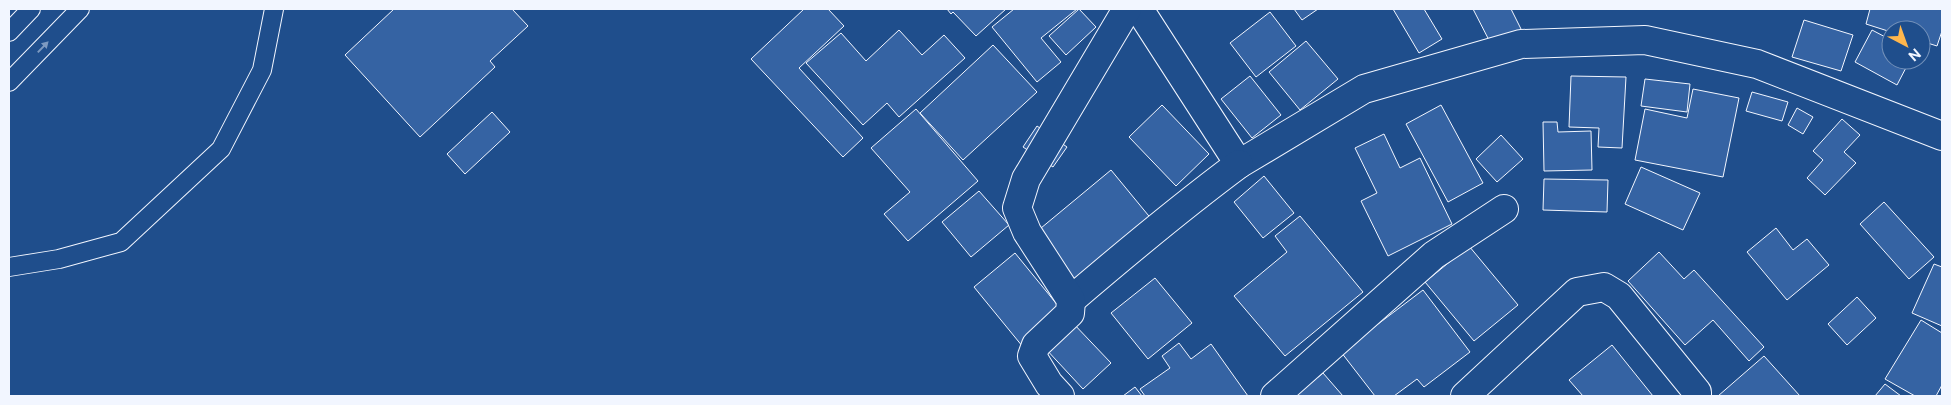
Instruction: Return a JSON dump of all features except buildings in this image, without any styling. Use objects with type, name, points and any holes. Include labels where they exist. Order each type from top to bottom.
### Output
[{"type":"street","points":[[1060,396],[1049,384],[1032,356],[1036,345],[1070,313],[1071,300],[1027,232],[1017,208],[1026,179],[1127,9]]},
{"type":"street","points":[[1139,9],[1239,164]]},
{"type":"street","points":[[1071,300],[1145,237],[1239,164],[1364,89],[1521,44],[1646,40],[1757,64],[1942,136]]},
{"type":"street","points":[[1275,396],[1434,255],[1504,209]]},
{"type":"street","points":[[1465,396],[1577,292],[1604,287],[1619,296],[1697,392],[1697,396]]},
{"type":"lane","points":[[9,32],[31,9]]},
{"type":"lane","points":[[9,82],[80,9]]},
{"type":"lane","points":[[9,267],[59,259],[121,242],[221,149],[262,70],[274,9]]}]
